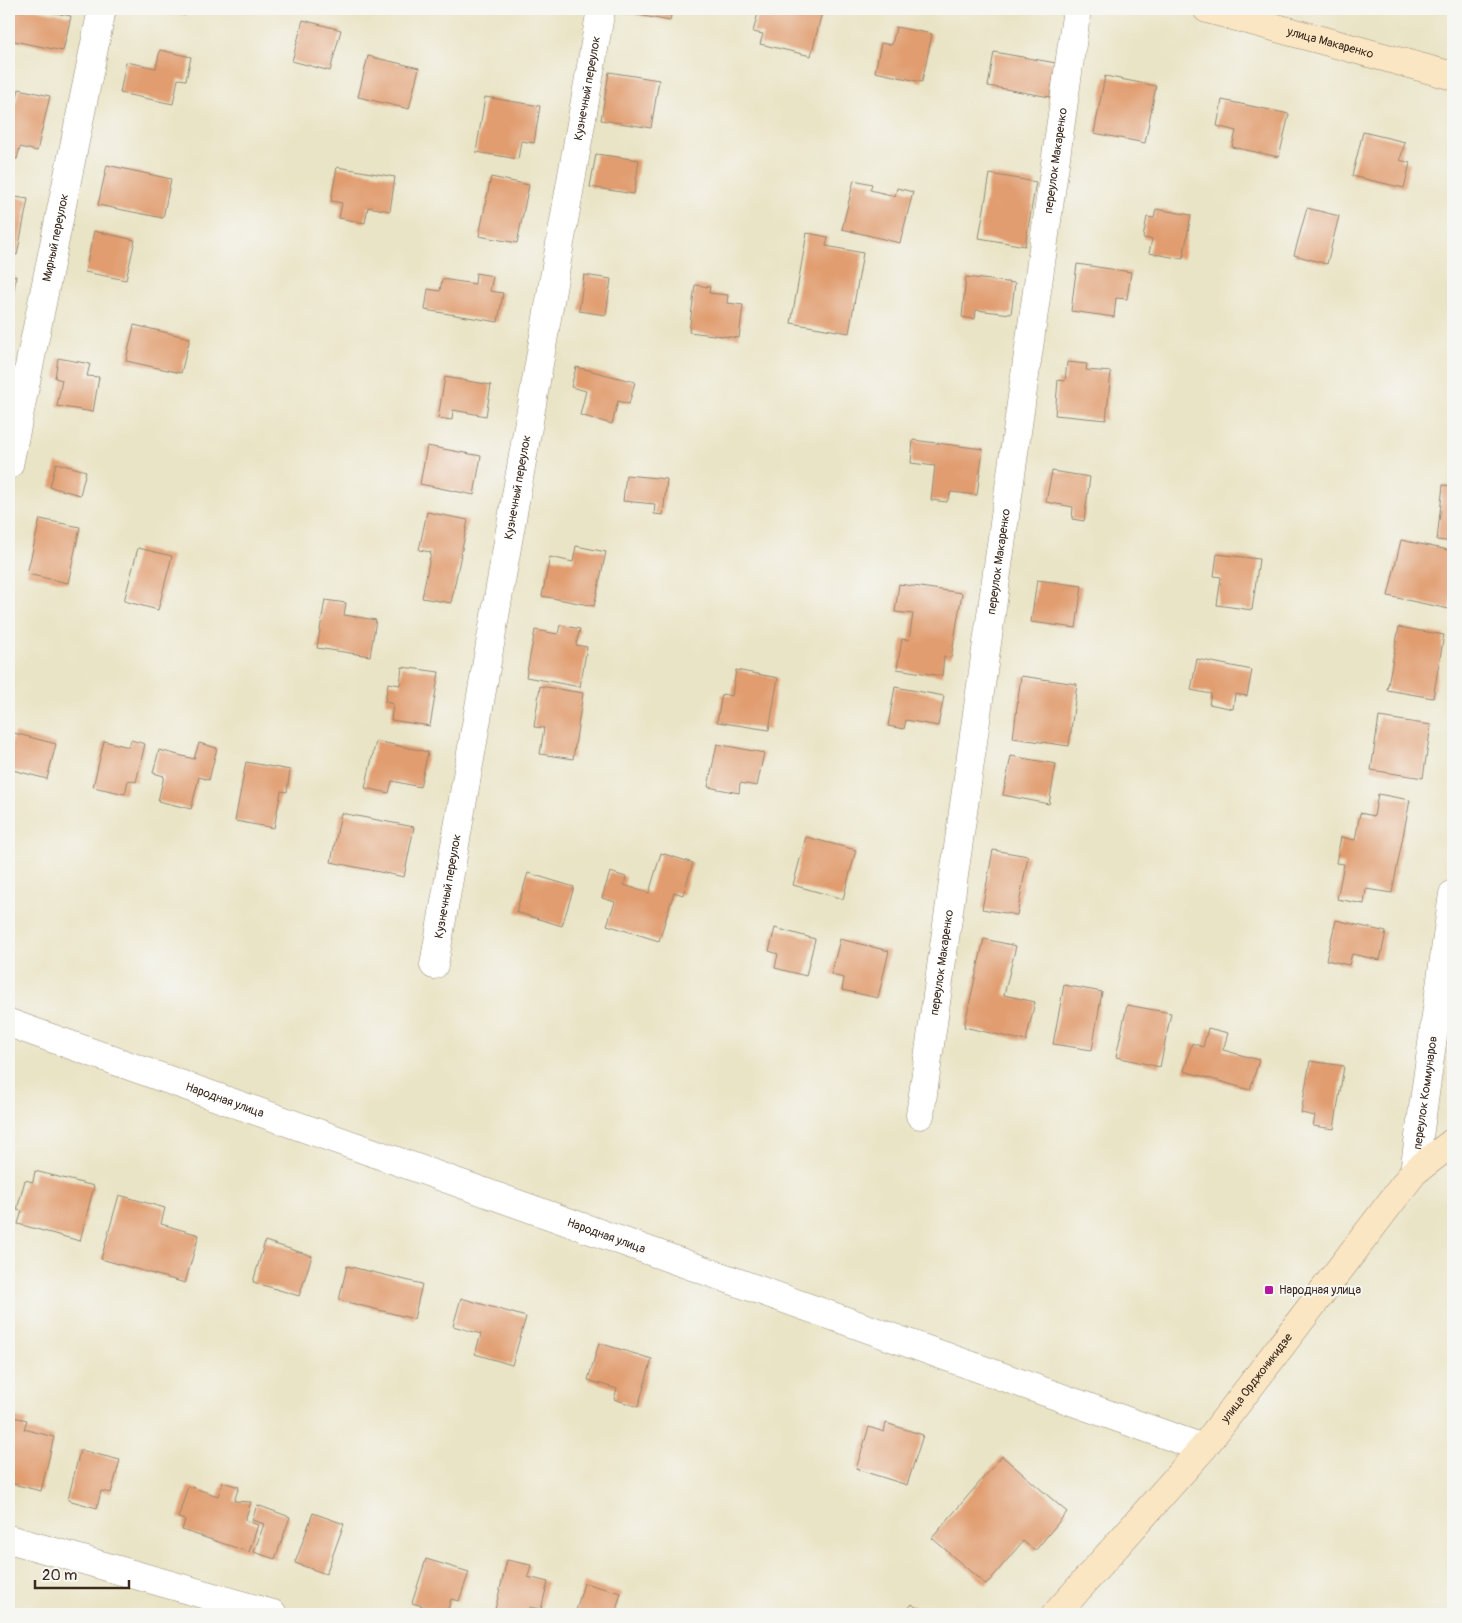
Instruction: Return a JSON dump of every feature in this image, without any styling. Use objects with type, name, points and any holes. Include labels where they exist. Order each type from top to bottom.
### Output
[{"type":"main road","name":"улица Макаренко","points":[[1207,9],[1453,76]]},
{"type":"main road","name":"улица Орджоникидзе","points":[[1056,1614],[1203,1448],[1414,1172],[1453,1142]]},
{"type":"street","name":"Мирный переулок","points":[[9,465],[102,9]]},
{"type":"street","name":"Кузнечный переулок","points":[[434,965],[601,9]]},
{"type":"street","name":"переулок Макаренко","points":[[920,1115],[1077,9]]},
{"type":"street","name":"переулок Коммунаров","points":[[1414,1172],[1453,894]]},
{"type":"street","name":"Народная улица","points":[[9,1022],[1203,1448]]},
{"type":"street","points":[[9,1539],[273,1614]]},
{"type":"building","points":[[9,9],[34,9],[71,16],[63,51],[9,40]]},
{"type":"building","points":[[158,9],[186,9],[185,15]]},
{"type":"building","points":[[623,9],[672,9],[670,21],[622,12]]},
{"type":"building","points":[[759,9],[808,9],[822,12],[811,56],[760,44],[763,34],[753,32]]},
{"type":"building","points":[[303,20],[341,30],[330,71],[292,61]]},
{"type":"building","points":[[896,27],[932,34],[922,82],[875,72],[881,43],[892,45]]},
{"type":"building","points":[[160,50],[191,57],[186,80],[178,79],[173,104],[120,93],[126,62],[156,68]]},
{"type":"building","points":[[994,52],[1056,63],[1050,97],[988,86]]},
{"type":"building","points":[[368,56],[419,68],[409,109],[358,97]]},
{"type":"building","points":[[609,72],[659,80],[651,128],[601,120]]},
{"type":"building","points":[[1105,76],[1156,86],[1145,143],[1094,133]]},
{"type":"building","points":[[19,89],[50,96],[37,151],[20,147],[17,159],[9,157],[9,122],[11,122]]},
{"type":"building","points":[[485,97],[540,106],[534,143],[521,141],[518,159],[476,152]]},
{"type":"building","points":[[1222,100],[1289,114],[1279,157],[1232,147],[1236,131],[1217,126]]},
{"type":"building","points":[[1363,132],[1405,142],[1400,160],[1410,163],[1404,188],[1352,176]]},
{"type":"building","points":[[596,154],[639,160],[634,194],[590,187]]},
{"type":"building","points":[[107,165],[171,179],[163,218],[98,205]]},
{"type":"building","points":[[337,167],[395,177],[390,211],[368,207],[365,223],[339,218],[342,203],[331,201]]},
{"type":"building","points":[[990,174],[1036,182],[1025,246],[979,238]]},
{"type":"building","points":[[491,177],[529,185],[517,243],[479,236]]},
{"type":"building","points":[[854,180],[872,184],[870,190],[895,196],[897,188],[913,192],[900,243],[842,229]]},
{"type":"building","points":[[9,196],[28,199],[17,255],[9,253]]},
{"type":"building","points":[[1307,208],[1339,216],[1327,264],[1294,255]]},
{"type":"building","points":[[1156,209],[1191,215],[1183,259],[1149,253],[1152,239],[1143,238],[1147,217],[1154,218]]},
{"type":"building","points":[[94,231],[135,240],[126,280],[85,272]]},
{"type":"building","points":[[807,233],[828,237],[826,246],[863,253],[849,333],[791,323]]},
{"type":"building","points":[[1077,264],[1131,272],[1127,299],[1116,298],[1114,317],[1071,311]]},
{"type":"building","points":[[476,273],[493,276],[490,291],[503,293],[498,322],[425,310],[428,289],[440,291],[442,279],[475,284]]},
{"type":"building","points":[[9,275],[16,276],[10,311],[9,310]]},
{"type":"building","points":[[584,275],[611,279],[606,315],[579,311]]},
{"type":"building","points":[[966,277],[1015,283],[1011,314],[976,310],[975,319],[962,317]]},
{"type":"building","points":[[695,285],[710,287],[709,293],[728,295],[727,303],[743,305],[739,338],[689,332]]},
{"type":"building","points":[[1452,319],[1453,336],[1450,336]]},
{"type":"building","points":[[134,325],[190,338],[181,373],[126,361]]},
{"type":"building","points":[[58,358],[90,364],[87,376],[99,377],[93,412],[57,406],[62,380],[55,378]]},
{"type":"building","points":[[1067,362],[1087,364],[1086,370],[1111,372],[1106,420],[1055,415],[1058,380],[1065,381]]},
{"type":"building","points":[[576,367],[635,382],[629,404],[618,401],[612,424],[580,415],[586,391],[571,387]]},
{"type":"building","points":[[445,377],[491,385],[486,416],[453,410],[452,420],[438,418]]},
{"type":"building","points":[[913,440],[983,449],[977,495],[951,492],[947,502],[931,500],[935,466],[911,463]]},
{"type":"building","points":[[427,446],[481,456],[474,495],[420,484]]},
{"type":"building","points":[[56,463],[86,471],[80,495],[50,487]]},
{"type":"building","points":[[1052,471],[1090,477],[1084,521],[1072,519],[1073,507],[1046,502]]},
{"type":"building","points":[[626,475],[667,479],[663,515],[654,514],[655,504],[623,501]]},
{"type":"building","points":[[1443,485],[1453,486],[1453,542],[1437,540]]},
{"type":"building","points":[[427,512],[468,520],[451,603],[422,598],[431,552],[419,550]]},
{"type":"building","points":[[40,519],[80,527],[68,583],[27,574]]},
{"type":"building","points":[[1401,540],[1453,551],[1453,590],[1449,609],[1388,596]]},
{"type":"building","points":[[576,546],[606,552],[594,606],[542,596],[550,557],[573,562]]},
{"type":"building","points":[[138,548],[172,556],[158,610],[124,601]]},
{"type":"building","points":[[1217,554],[1259,559],[1252,610],[1217,605],[1221,577],[1214,576]]},
{"type":"building","points":[[1037,580],[1082,586],[1076,628],[1031,622]]},
{"type":"building","points":[[899,584],[962,593],[951,658],[944,657],[942,676],[897,669],[902,639],[909,640],[913,614],[895,612]]},
{"type":"building","points":[[325,600],[346,603],[344,615],[376,620],[370,656],[317,648]]},
{"type":"building","points":[[560,625],[580,629],[576,645],[587,647],[580,687],[526,677],[535,630],[558,634]]},
{"type":"building","points":[[1399,627],[1444,635],[1433,698],[1387,690]]},
{"type":"building","points":[[1197,659],[1252,670],[1247,696],[1235,694],[1233,709],[1209,704],[1211,694],[1191,690]]},
{"type":"building","points":[[402,667],[439,672],[430,726],[391,720],[393,704],[385,702],[388,683],[400,685]]},
{"type":"building","points":[[736,670],[778,678],[769,730],[717,722],[722,694],[732,696]]},
{"type":"building","points":[[1021,676],[1077,684],[1069,746],[1013,738]]},
{"type":"building","points":[[540,686],[583,693],[573,759],[540,754],[544,728],[534,727]]},
{"type":"building","points":[[895,687],[944,696],[938,726],[906,720],[904,729],[888,726]]},
{"type":"building","points":[[1379,717],[1431,725],[1423,778],[1371,770]]},
{"type":"building","points":[[14,733],[56,744],[47,779],[9,769],[9,754]]},
{"type":"building","points":[[131,740],[145,744],[136,782],[128,780],[125,794],[93,787],[104,741],[129,747]]},
{"type":"building","points":[[376,741],[428,752],[420,787],[392,781],[389,793],[365,788]]},
{"type":"building","points":[[199,743],[217,748],[209,780],[199,777],[191,809],[158,801],[164,776],[153,773],[159,750],[194,759]]},
{"type":"building","points":[[717,744],[764,753],[757,786],[740,783],[739,793],[708,787]]},
{"type":"building","points":[[1011,756],[1056,764],[1049,804],[1003,795]]},
{"type":"building","points":[[246,762],[290,770],[287,792],[281,791],[274,828],[235,821]]},
{"type":"building","points":[[1378,794],[1410,800],[1392,893],[1366,889],[1364,904],[1337,899],[1344,864],[1336,863],[1341,837],[1355,840],[1360,813],[1374,816]]},
{"type":"building","points":[[341,813],[414,827],[404,877],[331,862]]},
{"type":"building","points":[[806,837],[856,850],[843,899],[793,885]]},
{"type":"building","points":[[993,850],[1028,856],[1017,915],[982,909]]},
{"type":"building","points":[[661,853],[693,863],[683,895],[674,892],[659,941],[607,925],[615,902],[602,898],[610,872],[626,877],[624,885],[649,893]]},
{"type":"building","points":[[528,873],[574,887],[562,926],[516,912]]},
{"type":"building","points":[[1336,920],[1386,932],[1380,960],[1352,954],[1349,965],[1326,960]]},
{"type":"building","points":[[775,928],[815,939],[806,976],[775,968],[778,954],[769,951]]},
{"type":"building","points":[[840,939],[889,951],[878,998],[842,990],[844,978],[831,975]]},
{"type":"building","points":[[984,939],[1016,946],[1004,995],[1035,1002],[1026,1041],[964,1027]]},
{"type":"building","points":[[1064,985],[1102,992],[1092,1050],[1053,1044]]},
{"type":"building","points":[[1127,1005],[1171,1013],[1160,1067],[1116,1057]]},
{"type":"building","points":[[1208,1028],[1228,1033],[1223,1050],[1259,1060],[1250,1090],[1184,1071],[1192,1043],[1203,1047]]},
{"type":"building","points":[[1310,1061],[1344,1066],[1334,1129],[1313,1126],[1315,1116],[1301,1113]]},
{"type":"building","points":[[35,1171],[94,1186],[80,1241],[18,1224],[22,1211],[17,1210],[25,1180],[33,1182]]},
{"type":"building","points":[[119,1195],[165,1208],[161,1224],[199,1235],[185,1283],[101,1259]]},
{"type":"building","points":[[265,1241],[312,1256],[299,1296],[253,1282]]},
{"type":"building","points":[[347,1266],[422,1284],[414,1319],[339,1300]]},
{"type":"building","points":[[461,1298],[526,1317],[512,1365],[475,1354],[481,1334],[453,1326]]},
{"type":"building","points":[[599,1343],[652,1359],[638,1407],[614,1399],[617,1389],[588,1380]]},
{"type":"building","points":[[9,1416],[27,1420],[24,1429],[54,1437],[41,1491],[9,1483]]},
{"type":"building","points":[[886,1423],[923,1435],[907,1485],[856,1469],[869,1427],[884,1432]]},
{"type":"building","points":[[80,1450],[120,1460],[111,1493],[101,1491],[97,1508],[68,1500]]},
{"type":"building","points":[[1002,1456],[1067,1512],[1035,1551],[1023,1541],[986,1585],[932,1538]]},
{"type":"building","points":[[223,1482],[239,1487],[234,1501],[251,1502],[245,1520],[258,1525],[249,1552],[182,1530],[185,1520],[178,1518],[188,1486],[218,1496]]},
{"type":"building","points":[[257,1505],[290,1517],[275,1559],[254,1552],[264,1524],[252,1520]]},
{"type":"building","points":[[313,1513],[344,1524],[326,1574],[295,1563]]},
{"type":"building","points":[[426,1559],[469,1572],[459,1601],[451,1599],[447,1613],[412,1603]]},
{"type":"building","points":[[507,1560],[531,1565],[528,1577],[548,1582],[541,1609],[530,1607],[528,1614],[494,1614]]},
{"type":"building","points":[[584,1583],[621,1593],[615,1614],[575,1614]]},
{"type":"building","points":[[912,1604],[924,1614],[904,1614]]},
{"type":"place","name":"Народная улица","points":[[1269,1290]]}]
